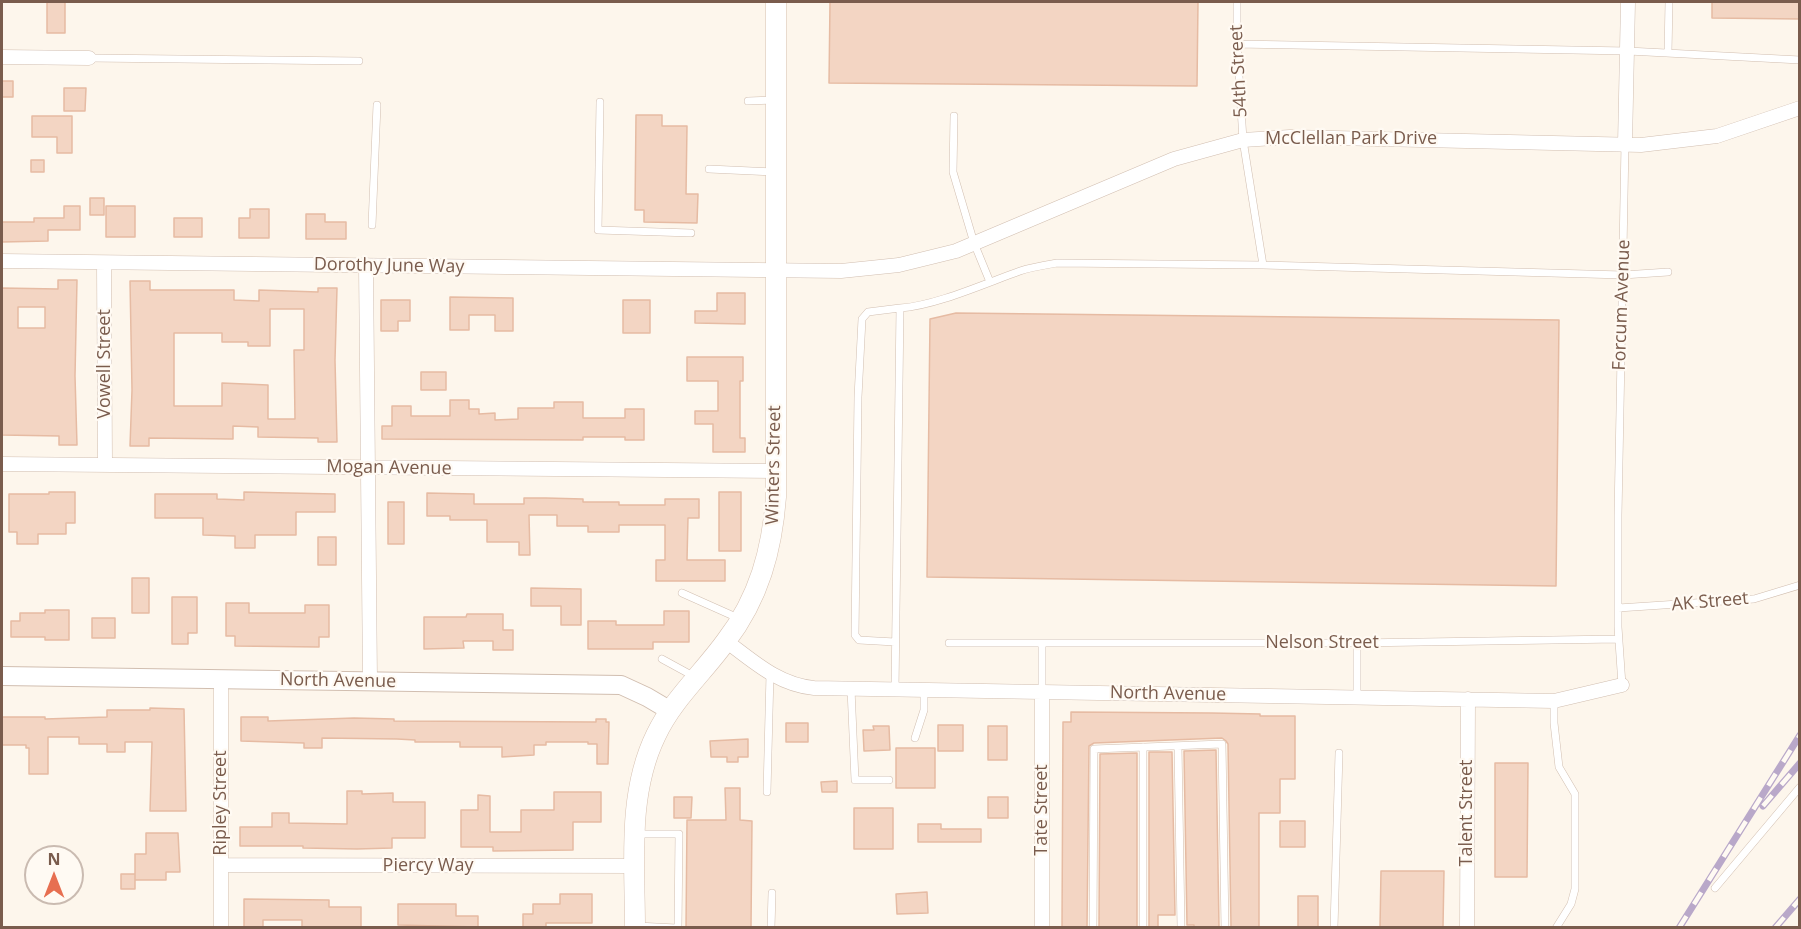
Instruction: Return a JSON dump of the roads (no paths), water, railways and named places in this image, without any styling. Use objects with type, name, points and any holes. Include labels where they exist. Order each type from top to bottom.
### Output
[{"type":"main road","name":"Winters Street","points":[[635,927],[635,834],[640,783],[655,736],[669,710],[741,620],[754,596],[771,545],[776,497],[776,2]]},
{"type":"street","name":"Forcum Avenue","points":[[1625,144],[1628,2]]},
{"type":"street","points":[[2,57],[88,58]]},
{"type":"street","name":"McClellan Park Drive","points":[[776,270],[841,271],[899,265],[956,251],[1174,159],[1243,140],[1290,137],[1641,145],[1717,136],[1800,108]]},
{"type":"street","name":"Dorothy June Way","points":[[2,261],[776,270]]},
{"type":"street","name":"Vowell Street","points":[[104,262],[105,465]]},
{"type":"street","points":[[366,265],[370,681]]},
{"type":"street","name":"Mogan Avenue","points":[[2,464],[776,471]]},
{"type":"street","name":"North Avenue","points":[[726,641],[770,674],[789,684],[806,687],[1554,701],[1622,685]]},
{"type":"street","name":"North Avenue","points":[[2,676],[621,685],[669,710]]},
{"type":"street","name":"Ripley Street","points":[[221,679],[221,927]]},
{"type":"street","name":"Tate Street","points":[[1042,692],[1042,927]]},
{"type":"street","name":"Talent Street","points":[[1467,927],[1468,699]]},
{"type":"street","name":"Piercy Way","points":[[221,865],[635,867]]},
{"type":"lane","name":"54th Street","points":[[1237,2],[1237,44],[1243,140],[1263,265]]},
{"type":"lane","points":[[1668,53],[1669,2]]},
{"type":"lane","points":[[1237,44],[1628,51],[1800,60]]},
{"type":"lane","points":[[88,58],[359,61]]},
{"type":"lane","points":[[748,101],[776,100]]},
{"type":"lane","points":[[600,102],[598,230],[691,233]]},
{"type":"lane","points":[[372,225],[377,105]]},
{"type":"lane","points":[[954,116],[953,172],[974,243],[990,282]]},
{"type":"lane","name":"Forcum Avenue","points":[[1618,608],[1625,144]]},
{"type":"lane","points":[[709,169],[776,172]]},
{"type":"lane","points":[[895,642],[858,640],[855,635],[858,397],[862,319],[868,312],[927,302],[1023,270],[1057,263],[1263,265],[1623,275],[1668,272]]},
{"type":"lane","points":[[895,690],[900,308]]},
{"type":"lane","name":"AK Street","points":[[1618,608],[1754,599],[1800,585]]},
{"type":"lane","points":[[682,593],[741,620]]},
{"type":"lane","points":[[1618,608],[1622,685]]},
{"type":"lane","name":"Nelson Street","points":[[949,643],[1357,643],[1618,639]]},
{"type":"lane","points":[[1357,643],[1357,697]]},
{"type":"lane","points":[[1042,644],[1042,692]]},
{"type":"lane","points":[[662,659],[695,677]]},
{"type":"lane","points":[[767,792],[770,674]]},
{"type":"lane","points":[[851,689],[855,780],[890,780]]},
{"type":"lane","points":[[915,738],[924,710],[924,690]]},
{"type":"lane","points":[[1554,701],[1559,767],[1575,794],[1575,890],[1571,904],[1556,927]]},
{"type":"lane","points":[[1093,927],[1094,749],[1222,744],[1225,927]]},
{"type":"lane","points":[[1178,746],[1181,927]]},
{"type":"lane","points":[[1143,747],[1143,927]]},
{"type":"lane","points":[[1334,927],[1339,753]]},
{"type":"lane","points":[[1715,888],[1800,787]]},
{"type":"lane","points":[[635,834],[679,834],[677,927],[635,927]]},
{"type":"lane","points":[[771,927],[772,893]]},
{"type":"railway","points":[[1679,928],[1800,735]]},
{"type":"railway","points":[[1763,806],[1800,763]]},
{"type":"railway","points":[[1775,928],[1800,899]]}]
